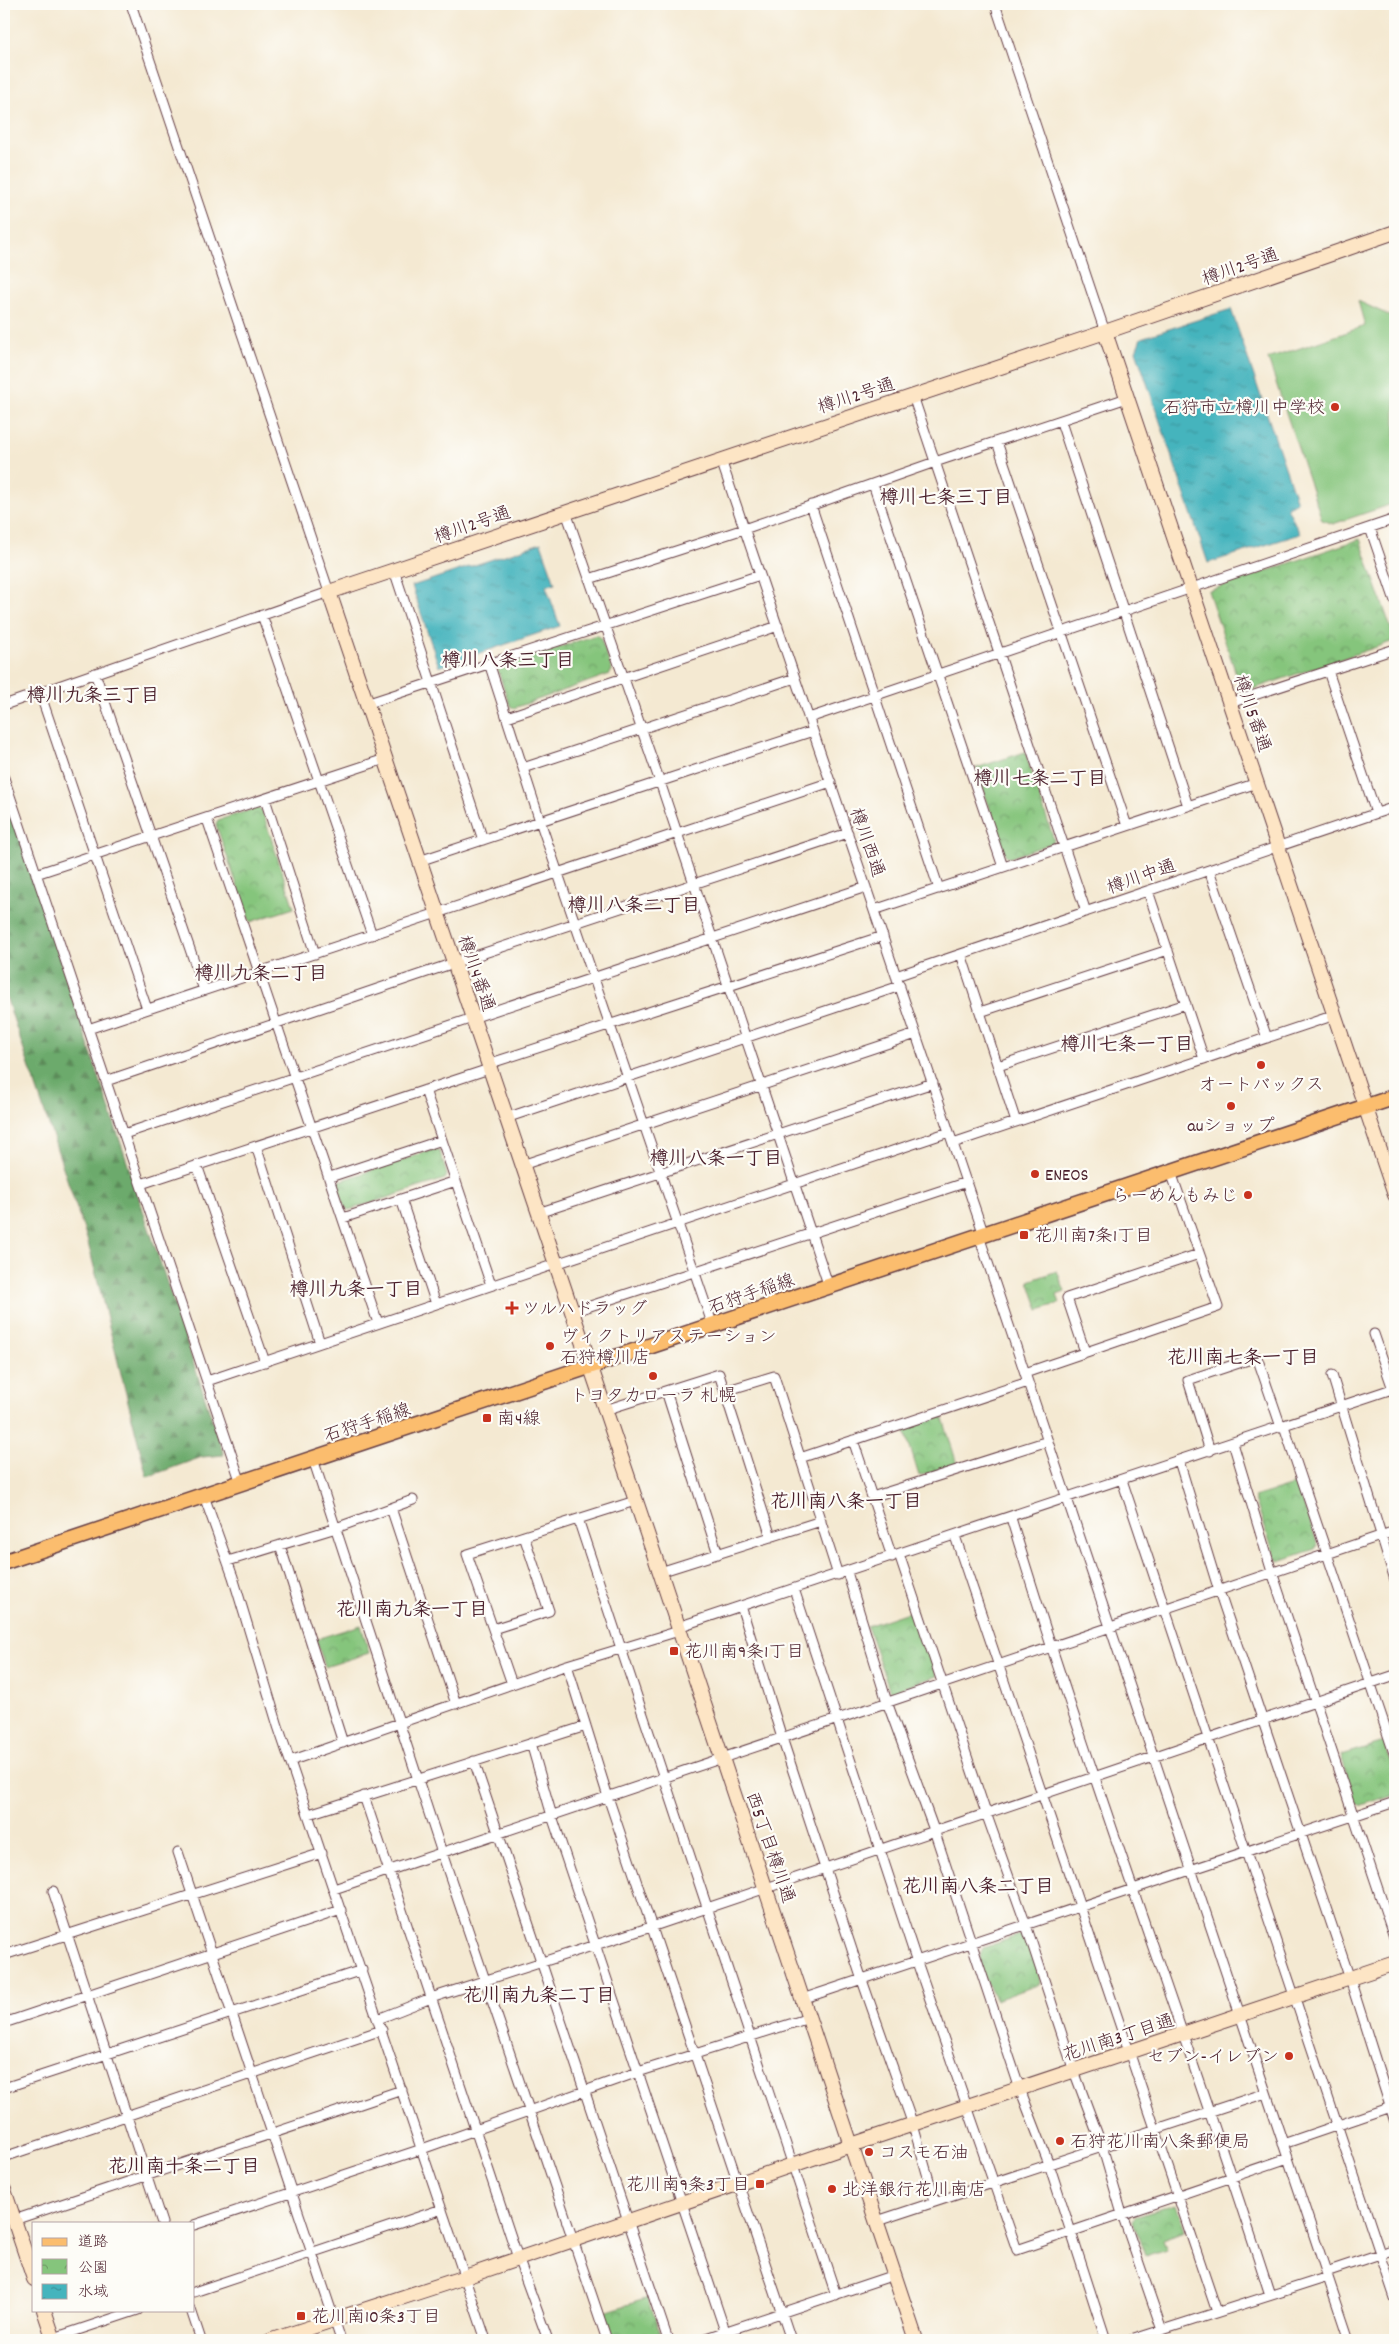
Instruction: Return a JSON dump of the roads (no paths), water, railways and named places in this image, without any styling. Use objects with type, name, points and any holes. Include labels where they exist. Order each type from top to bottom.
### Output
[{"type":"main road","name":"石狩手稲線","points":[[4,1562],[1395,1097]]},
{"type":"street","points":[[4,705],[329,592],[131,4]]},
{"type":"street","points":[[995,4],[1105,332]]},
{"type":"street","name":"樽川2号通","points":[[329,592],[1105,332],[1395,232]]},
{"type":"street","name":"樽川5番通","points":[[1105,332],[1395,1195]]},
{"type":"street","points":[[913,396],[1086,912]]},
{"type":"street","points":[[589,579],[744,529],[935,462],[1061,422],[1127,398]]},
{"type":"street","points":[[1061,422],[1188,806]]},
{"type":"street","points":[[997,442],[1127,826]]},
{"type":"street","name":"樽川西通","points":[[721,460],[933,1083],[1067,1499],[1349,2340]]},
{"type":"street","points":[[873,484],[1003,867]]},
{"type":"street","points":[[811,505],[939,888]]},
{"type":"street","points":[[566,512],[660,782],[829,1287]]},
{"type":"street","points":[[808,718],[998,652],[1395,519]]},
{"type":"street","points":[[1370,528],[1395,601]]},
{"type":"street","points":[[394,570],[483,840]]},
{"type":"street","points":[[366,704],[760,575]]},
{"type":"street","name":"樽川4番通","points":[[329,592],[590,1367]]},
{"type":"street","points":[[262,615],[321,781],[372,935]]},
{"type":"street","points":[[507,717],[778,626]]},
{"type":"street","points":[[1230,703],[1395,648]]},
{"type":"street","points":[[489,663],[540,821],[713,1326]]},
{"type":"street","points":[[1328,671],[1376,813]]},
{"type":"street","points":[[95,673],[204,990]]},
{"type":"street","points":[[524,768],[795,678]]},
{"type":"street","points":[[40,693],[147,1009]]},
{"type":"street","points":[[419,861],[813,731]]},
{"type":"street","points":[[36,874],[385,759]]},
{"type":"street","points":[[4,778],[241,1483]]},
{"type":"street","points":[[88,1029],[830,782]]},
{"type":"street","points":[[874,910],[1257,783]]},
{"type":"street","points":[[265,799],[315,954]]},
{"type":"street","name":"樽川中通","points":[[896,976],[1395,807]]},
{"type":"street","points":[[207,819],[296,1076],[378,1323]]},
{"type":"street","points":[[106,1081],[277,1022],[848,833]]},
{"type":"street","points":[[1209,870],[1267,1038]]},
{"type":"street","points":[[124,1134],[866,887]]},
{"type":"street","points":[[1148,891],[1204,1059]]},
{"type":"street","points":[[140,1184],[883,936]]},
{"type":"street","points":[[980,1012],[1168,950]]},
{"type":"street","points":[[961,954],[1016,1122]]},
{"type":"street","points":[[506,1118],[745,1036],[900,986]]},
{"type":"street","points":[[998,1066],[1186,1004]]},
{"type":"street","points":[[953,1143],[1334,1015]]},
{"type":"street","points":[[522,1165],[916,1034]]},
{"type":"street","points":[[538,1213],[933,1083]]},
{"type":"street","points":[[425,1090],[491,1285]]},
{"type":"street","points":[[207,1381],[678,1223],[794,1182],[949,1132]]},
{"type":"street","points":[[330,1177],[442,1140]]},
{"type":"street","points":[[256,1146],[320,1343]]},
{"type":"street","points":[[197,1165],[265,1362]]},
{"type":"street","points":[[800,1458],[1027,1378],[1085,1352],[1218,1307],[1171,1172]]},
{"type":"street","points":[[343,1218],[456,1181]]},
{"type":"street","points":[[572,1312],[966,1182]]},
{"type":"street","points":[[401,1199],[436,1304]]},
{"type":"street","points":[[1085,1352],[1067,1298],[1199,1254]]},
{"type":"street","points":[[290,1761],[567,1665],[621,1649],[741,1606],[1011,1518],[1283,1426],[1395,1391],[1374,1334]]},
{"type":"street","points":[[1210,1451],[1188,1380],[1257,1358],[1328,1554],[1395,1756]]},
{"type":"street","name":"西5丁目樽川通","points":[[590,1367],[916,2340]]},
{"type":"street","points":[[605,1410],[719,1374],[771,1537]]},
{"type":"street","points":[[1332,1374],[1395,1580]]},
{"type":"street","points":[[725,1391],[774,1376],[820,1521],[842,1573],[934,1830],[1020,2089],[1050,2164],[1106,2340]]},
{"type":"street","points":[[666,1391],[718,1554]]},
{"type":"street","points":[[853,1440],[872,1496],[944,1683],[1074,2071],[1102,2146],[1122,2214],[1162,2330]]},
{"type":"street","points":[[872,1496],[1048,1441]]},
{"type":"street","points":[[1233,1443],[1272,1572],[1395,1940]]},
{"type":"street","points":[[313,1459],[442,1852],[607,2340]]},
{"type":"street","points":[[1179,1461],[1218,1590],[1393,2107],[1395,2122]]},
{"type":"street","points":[[1122,1480],[1248,1852],[1395,2298]]},
{"type":"street","points":[[204,1496],[228,1561],[290,1761],[486,2340]]},
{"type":"street","points":[[228,1561],[336,1528],[413,1500]]},
{"type":"street","points":[[512,1684],[467,1554],[635,1501]]},
{"type":"street","points":[[391,1508],[456,1704]]},
{"type":"street","points":[[1011,1518],[1050,1647],[1182,2035],[1210,2111],[1270,2295]]},
{"type":"street","points":[[578,1519],[836,2295]]},
{"type":"street","points":[[660,1572],[820,1521]]},
{"type":"street","points":[[334,1889],[1395,1531]]},
{"type":"street","points":[[493,1629],[549,1611],[524,1536]]},
{"type":"street","points":[[955,1536],[1079,1908],[1218,2312]]},
{"type":"street","points":[[280,1545],[343,1743]]},
{"type":"street","points":[[794,1589],[835,1720],[966,2107],[1017,2250],[1288,2158]]},
{"type":"street","points":[[741,1606],[782,1738],[862,1980],[913,2124],[935,2201]]},
{"type":"street","points":[[567,1665],[608,1797],[790,2340]]},
{"type":"street","points":[[378,2019],[431,1998],[652,1927],[1153,1756],[1395,1676]]},
{"type":"street","points":[[309,1814],[586,1726]]},
{"type":"street","points":[[531,1743],[552,1816],[726,2336]]},
{"type":"street","points":[[474,1761],[668,2340]]},
{"type":"street","points":[[364,1796],[518,2258],[548,2340]]},
{"type":"street","points":[[802,1999],[1395,1802]]},
{"type":"street","points":[[178,1852],[293,2192],[340,2340]]},
{"type":"street","points":[[4,1955],[322,1853]]},
{"type":"street","points":[[53,1891],[105,2055],[162,2222]]},
{"type":"street","points":[[4,2023],[212,1955],[341,1910]]},
{"type":"street","name":"花川南3丁目通","points":[[272,2340],[465,2277],[851,2144],[1395,1963]]},
{"type":"street","points":[[4,2088],[362,1970]]},
{"type":"street","points":[[195,2225],[422,2149],[638,2072],[809,2018]]},
{"type":"street","points":[[4,2157],[382,2030]]},
{"type":"street","points":[[14,2220],[402,2090]]},
{"type":"street","points":[[876,2221],[1266,2092]]},
{"type":"street","points":[[1283,2144],[1393,2107]]},
{"type":"street","points":[[4,2190],[32,2272]]},
{"type":"street","points":[[195,2292],[442,2209]]},
{"type":"street","points":[[1131,2340],[1270,2295],[1395,2249]]},
{"type":"street","points":[[700,2340],[726,2336],[782,2313],[894,2275]]},
{"type":"street","points":[[45,2312],[54,2339],[132,2312]]},
{"type":"street","points":[[192,2312],[201,2340]]},
{"type":"water","points":[[1231,309],[1297,502],[1287,507],[1300,534],[1208,563],[1136,351],[1141,338]]},
{"type":"water","points":[[541,543],[555,583],[546,586],[560,626],[439,667],[412,586]]},
{"type":"place","name":"石狩市立樽川中学校","points":[[1335,407]]},
{"type":"place","name":"オートバックス","points":[[1261,1065]]},
{"type":"place","name":"auショップ","points":[[1231,1106]]},
{"type":"place","name":"ENEOS","points":[[1035,1174]]},
{"type":"place","name":"らーめんもみじ","points":[[1248,1195]]},
{"type":"place","name":"花川南7条1丁目","points":[[1024,1235]]},
{"type":"place","name":"ツルハドラッグ","points":[[512,1308]]},
{"type":"place","name":"ヴィクトリアステーション 石狩樽川店","points":[[550,1346]]},
{"type":"place","name":"トヨタカローラ 札幌","points":[[653,1376]]},
{"type":"place","name":"南4線","points":[[487,1418]]},
{"type":"place","name":"花川南9条1丁目","points":[[674,1651]]},
{"type":"place","name":"セブン-イレブン","points":[[1289,2056]]},
{"type":"place","name":"石狩花川南八条郵便局","points":[[1060,2141]]},
{"type":"place","name":"コスモ石油","points":[[869,2152]]},
{"type":"place","name":"花川南9条3丁目","points":[[760,2184]]},
{"type":"place","name":"北洋銀行花川南店","points":[[832,2189]]},
{"type":"place","name":"花川南10条3丁目","points":[[301,2316]]},
{"type":"district","name":"樽川七条三丁目","points":[[946,496]]},
{"type":"district","name":"樽川八条三丁目","points":[[508,659]]},
{"type":"district","name":"樽川九条三丁目","points":[[93,694]]},
{"type":"district","name":"樽川七条二丁目","points":[[1040,777]]},
{"type":"district","name":"樽川八条二丁目","points":[[634,904]]},
{"type":"district","name":"樽川九条二丁目","points":[[261,972]]},
{"type":"district","name":"樽川七条一丁目","points":[[1127,1043]]},
{"type":"district","name":"樽川八条一丁目","points":[[716,1157]]},
{"type":"district","name":"樽川九条一丁目","points":[[356,1288]]},
{"type":"district","name":"花川南七条一丁目","points":[[1243,1356]]},
{"type":"district","name":"花川南八条一丁目","points":[[846,1500]]},
{"type":"district","name":"花川南九条一丁目","points":[[412,1608]]},
{"type":"district","name":"花川南八条二丁目","points":[[978,1885]]},
{"type":"district","name":"花川南九条二丁目","points":[[539,1994]]},
{"type":"district","name":"花川南十条二丁目","points":[[184,2165]]}]
